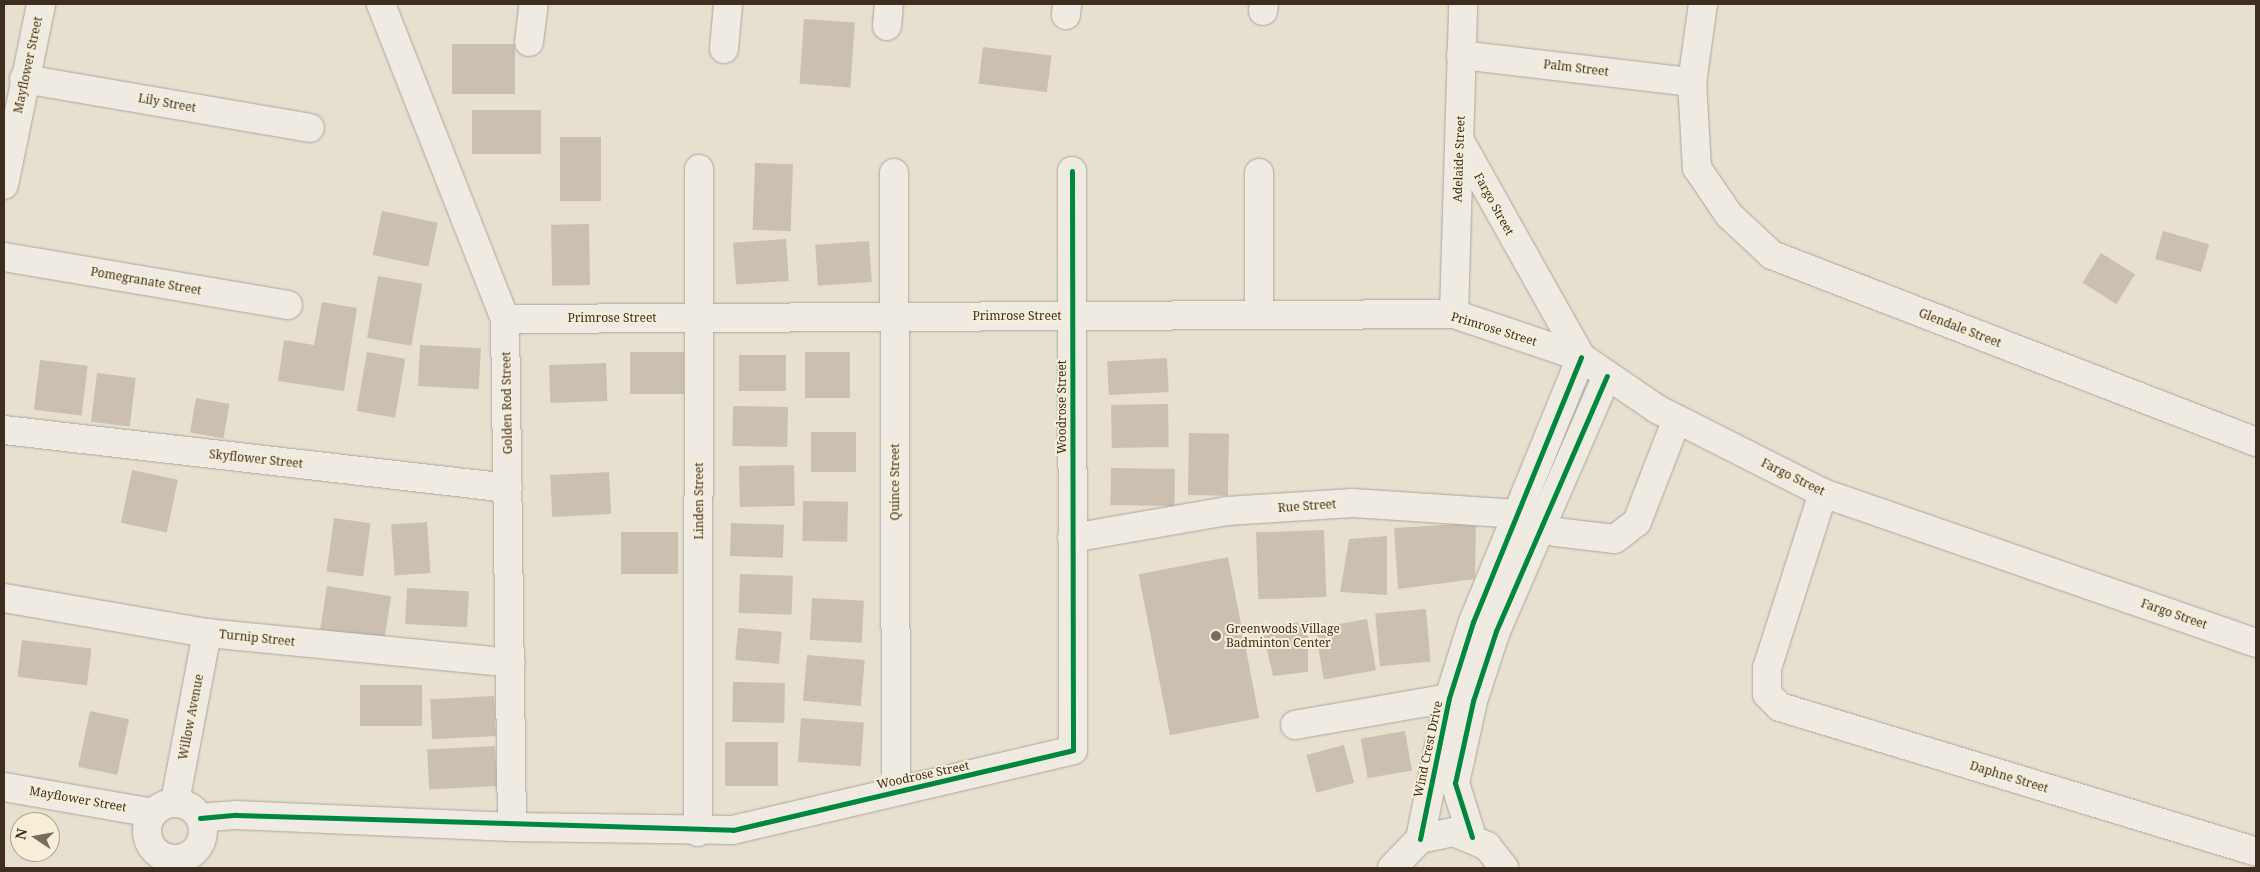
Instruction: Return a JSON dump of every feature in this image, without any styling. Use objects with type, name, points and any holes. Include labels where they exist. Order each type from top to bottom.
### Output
[{"type":"street","name":"Mayflower Street","points":[[4,185],[24,79],[41,4]]},
{"type":"street","name":"Golden Rod Street","points":[[381,4],[505,319],[512,827]]},
{"type":"street","points":[[529,42],[534,4]]},
{"type":"street","points":[[724,49],[728,4]]},
{"type":"street","name":"Adelaide Street","points":[[1454,314],[1463,4]]},
{"type":"street","points":[[1692,82],[1703,4]]},
{"type":"street","name":"Palm Street","points":[[1461,55],[1692,82]]},
{"type":"street","name":"Lily Street","points":[[24,79],[310,128]]},
{"type":"street","name":"Glendale Street","points":[[1692,82],[1697,168],[1729,215],[1772,254],[2256,442]]},
{"type":"street","name":"Fargo Street","points":[[1460,141],[1581,357],[1607,376],[1677,419],[1824,493],[2256,642]]},
{"type":"street","name":"Linden Street","points":[[698,832],[699,170]]},
{"type":"street","name":"Woodrose Street","points":[[200,818],[236,815],[512,827],[698,832],[733,830],[896,790],[1073,750],[1072,171]]},
{"type":"street","name":"Quince Street","points":[[894,173],[896,790]]},
{"type":"street","points":[[1258,173],[1259,315]]},
{"type":"street","name":"Pomegranate Street","points":[[4,257],[288,305]]},
{"type":"street","name":"Primrose Street","points":[[505,319],[1454,314],[1581,357]]},
{"type":"street","name":"Wind Crest Drive","points":[[1472,836],[1455,783],[1473,701],[1581,357]]},
{"type":"street","name":"Wind Crest Drive","points":[[1420,839],[1450,698],[1473,622],[1531,520],[1607,376]]},
{"type":"street","name":"Rue Street","points":[[1072,538],[1226,511],[1353,503],[1531,520],[1556,532],[1615,539],[1637,522],[1677,419]]},
{"type":"street","name":"Skyflower Street","points":[[4,430],[508,488]]},
{"type":"street","name":"Daphne Street","points":[[1824,493],[1767,668],[1767,694],[1780,707],[2256,852]]},
{"type":"street","name":"Turnip Street","points":[[4,598],[207,632],[511,663]]},
{"type":"street","name":"Willow Avenue","points":[[200,818],[199,845],[177,859],[162,862],[148,838],[164,808],[207,632]]},
{"type":"street","points":[[1295,725],[1450,698]]},
{"type":"street","name":"Mayflower Street","points":[[4,787],[164,808]]},
{"type":"street","points":[[164,808],[190,807],[200,818]]},
{"type":"street","points":[[1392,868],[1420,839],[1437,833],[1472,836],[1487,846],[1504,868]]},
{"type":"building","points":[[804,19],[855,23],[850,87],[799,84]]},
{"type":"building","points":[[452,44],[515,44],[515,94],[452,94]]},
{"type":"building","points":[[983,47],[1051,55],[1047,92],[978,84]]},
{"type":"building","points":[[472,110],[541,110],[541,154],[472,154]]},
{"type":"building","points":[[560,137],[601,137],[601,201],[560,201]]},
{"type":"building","points":[[755,163],[793,164],[791,231],[753,230]]},
{"type":"building","points":[[382,211],[438,223],[428,267],[373,255]]},
{"type":"building","points":[[589,224],[590,285],[552,286],[551,225]]},
{"type":"building","points":[[2163,231],[2209,244],[2201,272],[2155,259]]},
{"type":"building","points":[[786,239],[789,281],[736,285],[733,243]]},
{"type":"building","points":[[869,241],[872,282],[818,286],[815,245]]},
{"type":"building","points":[[2101,253],[2135,274],[2116,304],[2082,283]]},
{"type":"building","points":[[378,276],[422,284],[411,346],[367,338]]},
{"type":"building","points":[[322,302],[357,308],[344,391],[278,381],[284,340],[314,345]]},
{"type":"building","points":[[420,345],[481,348],[479,389],[418,386]]},
{"type":"building","points":[[367,352],[405,359],[395,418],[357,411]]},
{"type":"building","points":[[630,352],[684,352],[684,394],[630,394]]},
{"type":"building","points":[[805,352],[850,352],[850,398],[805,398]]},
{"type":"building","points":[[739,355],[786,355],[786,391],[739,391]]},
{"type":"building","points":[[1167,358],[1169,392],[1109,395],[1107,361]]},
{"type":"building","points":[[40,360],[88,366],[82,415],[34,410]]},
{"type":"building","points":[[606,363],[607,401],[550,403],[549,365]]},
{"type":"building","points":[[97,373],[136,378],[130,426],[91,422]]},
{"type":"building","points":[[196,398],[229,404],[223,438],[190,432]]},
{"type":"building","points":[[1168,404],[1169,447],[1112,448],[1111,405]]},
{"type":"building","points":[[733,406],[788,407],[787,447],[732,446]]},
{"type":"building","points":[[811,432],[856,432],[856,472],[811,472]]},
{"type":"building","points":[[1189,433],[1229,434],[1228,496],[1188,495]]},
{"type":"building","points":[[794,465],[795,506],[740,507],[739,466]]},
{"type":"building","points":[[1111,468],[1175,469],[1174,506],[1110,505]]},
{"type":"building","points":[[132,470],[178,480],[167,533],[121,523]]},
{"type":"building","points":[[609,472],[611,514],[552,517],[550,475]]},
{"type":"building","points":[[803,501],[848,502],[847,542],[802,541]]},
{"type":"building","points":[[334,518],[371,523],[363,577],[326,571]]},
{"type":"building","points":[[427,522],[431,573],[395,575],[391,525]]},
{"type":"building","points":[[731,523],[784,525],[783,558],[730,556]]},
{"type":"building","points":[[1476,523],[1475,579],[1398,589],[1394,528]]},
{"type":"building","points":[[1324,530],[1326,597],[1258,599],[1256,532]]},
{"type":"building","points":[[621,532],[678,532],[678,574],[621,574]]},
{"type":"building","points":[[1387,536],[1387,595],[1340,592],[1349,539]]},
{"type":"building","points":[[1228,557],[1259,718],[1170,735],[1139,574]]},
{"type":"building","points":[[740,574],[793,576],[792,615],[739,613]]},
{"type":"building","points":[[327,586],[391,596],[384,640],[320,629]]},
{"type":"building","points":[[407,588],[469,591],[467,627],[405,624]]},
{"type":"building","points":[[812,598],[864,601],[862,643],[810,640]]},
{"type":"building","points":[[1426,609],[1431,662],[1380,666],[1375,613]]},
{"type":"building","points":[[1367,619],[1376,670],[1324,679],[1315,628]]},
{"type":"building","points":[[1308,621],[1308,672],[1273,676],[1262,628]]},
{"type":"building","points":[[738,628],[782,632],[779,664],[735,660]]},
{"type":"building","points":[[22,640],[91,649],[87,685],[17,677]]},
{"type":"building","points":[[807,655],[865,660],[861,706],[803,701]]},
{"type":"building","points":[[733,682],[785,683],[784,723],[732,722]]},
{"type":"building","points":[[360,685],[422,685],[422,726],[360,726]]},
{"type":"building","points":[[494,696],[496,736],[432,739],[430,699]]},
{"type":"building","points":[[90,711],[129,719],[117,775],[78,767]]},
{"type":"building","points":[[801,718],[864,722],[861,766],[798,762]]},
{"type":"building","points":[[1405,731],[1412,770],[1368,778],[1361,739]]},
{"type":"building","points":[[725,742],[778,742],[778,786],[725,786]]},
{"type":"building","points":[[1344,745],[1354,783],[1316,793],[1306,755]]},
{"type":"building","points":[[495,746],[497,786],[429,790],[427,750]]},
{"type":"cycle path","points":[[200,818],[236,815],[733,830],[1073,750],[1072,171]]},
{"type":"cycle path","points":[[1420,839],[1449,698],[1473,622],[1581,357]]},
{"type":"cycle path","points":[[1472,837],[1455,783],[1473,701],[1496,631],[1607,376]]},
{"type":"place","name":"Greenwoods Village Badminton Center","points":[[1216,636]]}]
